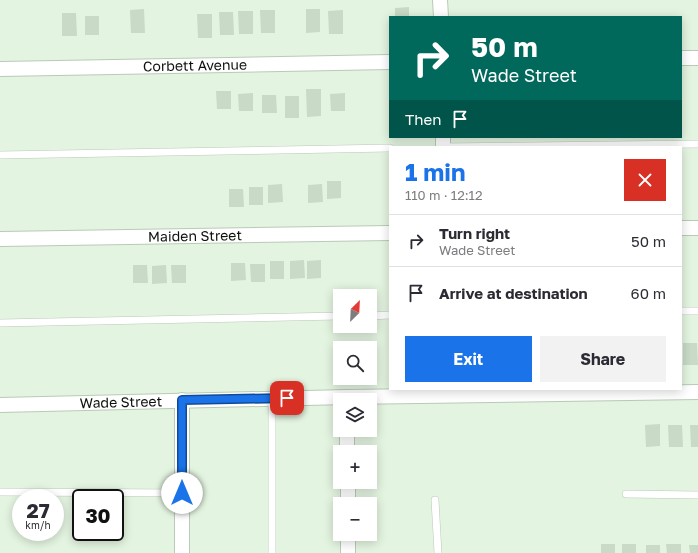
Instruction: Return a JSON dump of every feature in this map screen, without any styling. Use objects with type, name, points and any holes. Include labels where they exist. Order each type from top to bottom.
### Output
[{"type":"street","points":[[440,0],[441,16]]},
{"type":"street","points":[[682,58],[698,58]]},
{"type":"street","name":"Corbett Avenue","points":[[0,69],[389,62]]},
{"type":"street","points":[[682,228],[698,228]]},
{"type":"street","name":"Maiden Street","points":[[0,239],[389,233]]},
{"type":"street","name":"Wade Street","points":[[377,396],[448,392],[698,392]]},
{"type":"street","name":"Wade Street","points":[[0,405],[182,400],[333,398]]},
{"type":"street","points":[[182,400],[182,553]]},
{"type":"street","points":[[348,541],[348,553]]},
{"type":"lane","points":[[528,146],[698,144]]},
{"type":"lane","points":[[0,155],[389,148]]},
{"type":"lane","points":[[682,311],[698,311]]},
{"type":"lane","points":[[377,316],[389,315]]},
{"type":"lane","points":[[0,323],[333,316]]},
{"type":"lane","points":[[272,399],[272,553]]},
{"type":"lane","points":[[0,492],[182,493]]},
{"type":"lane","points":[[626,494],[698,495]]},
{"type":"lane","points":[[435,500],[438,553]]},
{"type":"building","points":[[409,7],[409,16],[395,16],[395,8]]},
{"type":"building","points":[[144,9],[145,33],[131,33],[130,10]]},
{"type":"building","points":[[306,9],[320,9],[320,32],[306,33]]},
{"type":"building","points":[[260,10],[275,10],[275,33],[261,33]]},
{"type":"building","points":[[343,10],[343,34],[329,34],[328,11]]},
{"type":"building","points":[[238,11],[253,11],[253,34],[239,34]]},
{"type":"building","points":[[219,12],[233,12],[234,35],[220,35]]},
{"type":"building","points":[[62,13],[76,13],[77,36],[62,36]]},
{"type":"building","points":[[197,14],[212,14],[212,38],[198,38]]},
{"type":"building","points":[[85,16],[99,16],[99,35],[85,35]]},
{"type":"building","points":[[306,89],[321,89],[321,116],[307,117]]},
{"type":"building","points":[[216,91],[231,91],[231,109],[217,109]]},
{"type":"building","points":[[253,93],[253,111],[239,111],[238,94]]},
{"type":"building","points":[[345,93],[345,111],[331,111],[330,94]]},
{"type":"building","points":[[262,95],[276,95],[277,113],[262,113]]},
{"type":"building","points":[[285,96],[299,96],[299,118],[285,118]]},
{"type":"building","points":[[327,181],[341,181],[341,198],[327,199]]},
{"type":"building","points":[[282,184],[283,202],[268,203],[268,185]]},
{"type":"building","points":[[322,184],[323,202],[308,203],[308,185]]},
{"type":"building","points":[[249,187],[263,187],[263,205],[249,205]]},
{"type":"building","points":[[229,189],[243,189],[244,207],[229,207]]},
{"type":"building","points":[[304,260],[305,278],[290,279],[290,261]]},
{"type":"building","points":[[321,260],[321,278],[307,279],[307,261]]},
{"type":"building","points":[[270,261],[284,261],[284,279],[270,279]]},
{"type":"building","points":[[231,263],[245,263],[246,280],[231,281]]},
{"type":"building","points":[[250,264],[265,264],[265,282],[251,282]]},
{"type":"building","points":[[133,265],[147,265],[148,283],[133,283]]},
{"type":"building","points":[[166,265],[167,283],[152,284],[152,266]]},
{"type":"building","points":[[171,265],[186,265],[186,283],[172,283]]},
{"type":"building","points":[[683,343],[697,343],[698,365],[683,365]]},
{"type":"building","points":[[660,424],[660,446],[646,447],[645,425]]},
{"type":"building","points":[[668,425],[682,425],[683,447],[669,447]]},
{"type":"building","points":[[690,425],[698,425],[698,447],[691,447]]},
{"type":"building","points":[[601,544],[615,544],[615,553],[601,553]]},
{"type":"building","points":[[622,544],[636,544],[636,553],[622,553]]},
{"type":"building","points":[[666,544],[681,544],[681,553],[667,553]]},
{"type":"building","points":[[646,545],[660,545],[660,553],[646,553]]},
{"type":"building","points":[[689,545],[698,545],[698,553],[690,553]]},
{"type":"route","points":[[182,493],[182,400],[287,398]]}]
